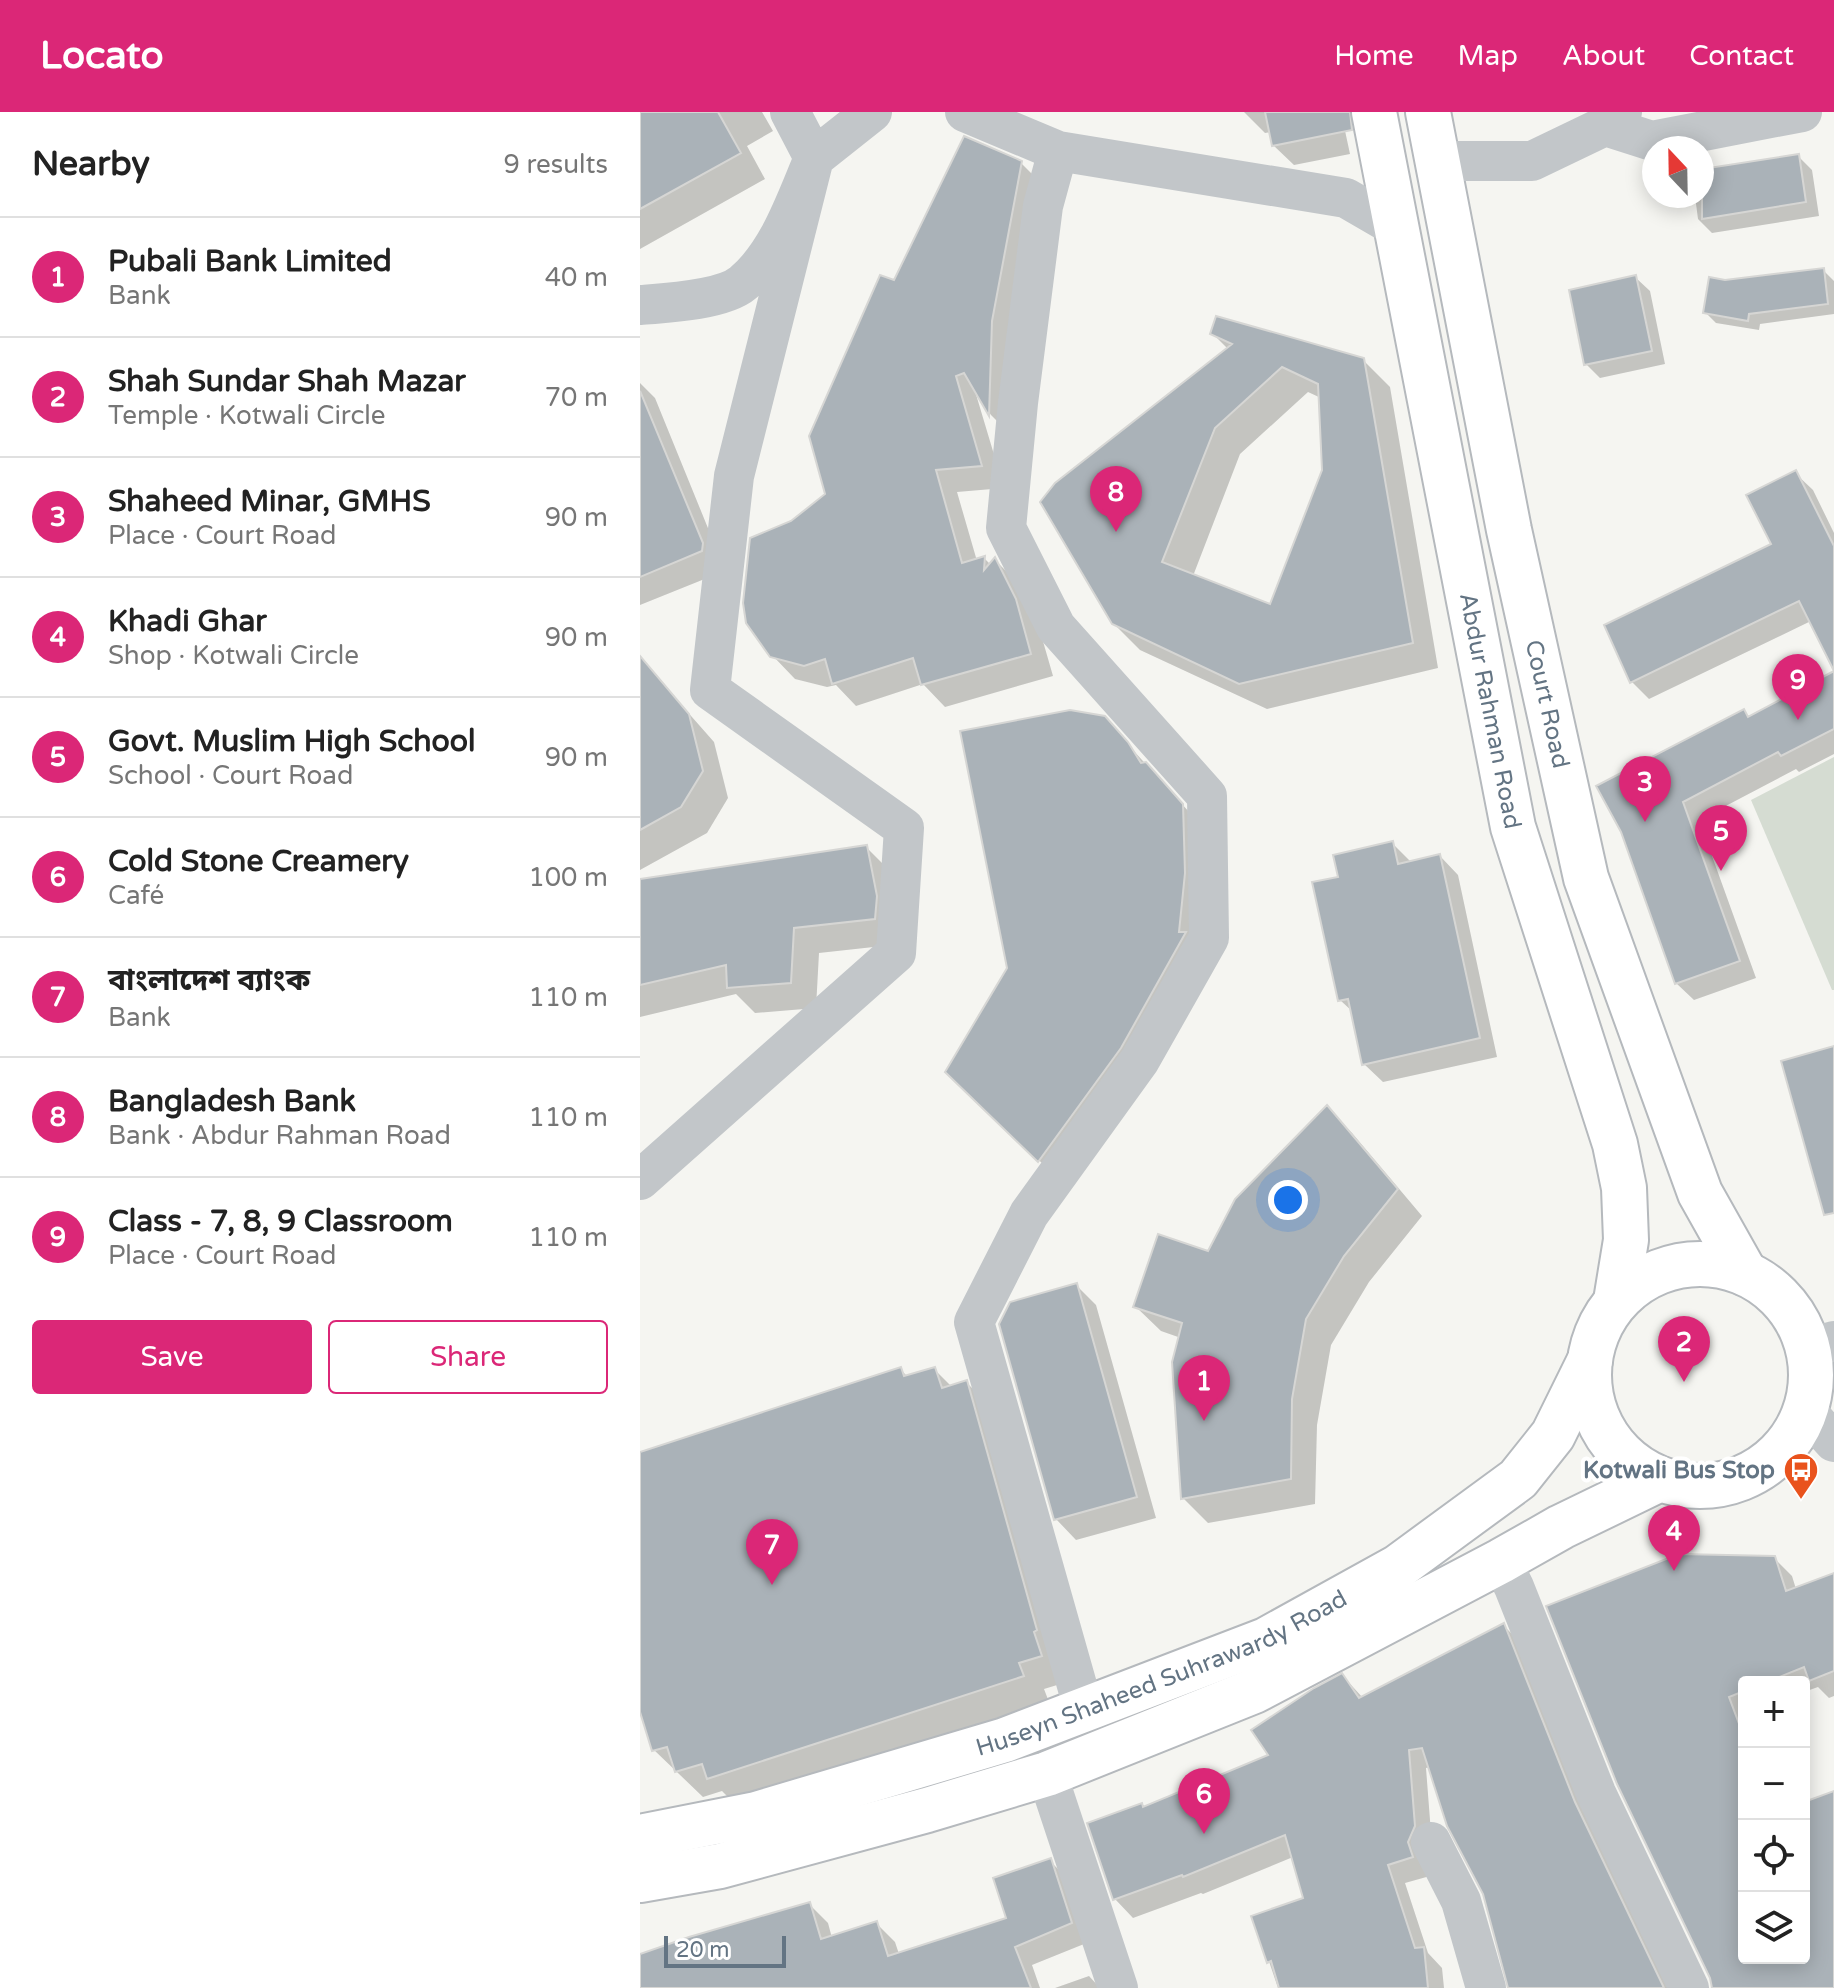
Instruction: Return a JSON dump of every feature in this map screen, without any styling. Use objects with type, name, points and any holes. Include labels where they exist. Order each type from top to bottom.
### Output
[{"type":"main road","name":"Abdur Rahman Road","points":[[1374,112],[1513,827],[1615,1144],[1624,1188],[1626,1240],[1616,1301]]},
{"type":"main road","name":"Court Road","points":[[1428,112],[1509,530],[1586,878],[1700,1193],[1745,1273]]},
{"type":"main road","points":[[1700,1264],[1745,1273],[1774,1291],[1821,1344],[1812,1379],[1820,1427],[1789,1442],[1763,1467],[1730,1482],[1694,1486],[1660,1479],[1634,1465],[1612,1444],[1597,1418],[1590,1389],[1590,1360],[1599,1329],[1616,1301],[1654,1274],[1700,1264]]},
{"type":"main road","name":"Huseyn Shaheed Suhrawardy Road","points":[[640,1837],[756,1814],[1005,1740],[1266,1640],[1398,1567],[1518,1479],[1553,1435],[1590,1360]]},
{"type":"main road","points":[[640,1880],[720,1866],[1047,1774],[1254,1691],[1561,1527],[1660,1479]]},
{"type":"street","points":[[640,1180],[896,953],[904,828],[710,690],[734,476],[814,158],[790,112]]},
{"type":"street","points":[[640,305],[702,299],[742,285],[769,252],[814,158],[872,112]]},
{"type":"street","points":[[965,112],[1058,151],[1346,198],[1396,227]]},
{"type":"street","points":[[1438,161],[1532,161],[1613,119],[1652,141],[1802,112]]},
{"type":"street","points":[[1058,151],[1043,206],[1006,528],[1056,627],[1207,796],[1209,938],[1140,1060],[1029,1214],[974,1322],[1084,1710]]},
{"type":"street","points":[[1501,1561],[1596,1793],[1689,1988]]},
{"type":"street","points":[[1047,1774],[1118,1988]]},
{"type":"street","points":[[1431,1842],[1461,1901],[1486,1988]]},
{"type":"street","points":[[640,1899],[720,1866]]},
{"type":"shaded area","points":[[1834,757],[1834,990],[1832,990],[1751,800]]},
{"type":"building","points":[[640,112],[718,112],[741,153],[640,209]]},
{"type":"building","points":[[1265,112],[1350,112],[1352,130],[1272,146]]},
{"type":"building","points":[[964,136],[1022,161],[992,321],[989,416],[964,373],[956,376],[982,466],[936,470],[962,563],[985,556],[984,570],[995,557],[1016,599],[1031,654],[921,685],[913,658],[832,684],[825,659],[804,666],[770,657],[746,623],[743,603],[750,538],[791,521],[825,494],[809,436],[880,275],[894,280]]},
{"type":"building","points":[[1799,154],[1806,202],[1702,219],[1702,208],[1714,208],[1714,167]]},
{"type":"building","points":[[1824,268],[1828,304],[1749,314],[1748,321],[1703,313],[1709,277],[1725,280]]},
{"type":"building","points":[[1636,275],[1652,351],[1584,365],[1569,290]]},
{"type":"building","points":[[1216,316],[1364,358],[1413,643],[1239,684],[1112,624],[1040,502],[1055,483],[1232,344],[1210,334]],"holes":[[[1282,367],[1318,384],[1322,470],[1270,604],[1162,562],[1215,428]]]},
{"type":"building","points":[[640,391],[703,543],[702,551],[640,577]]},
{"type":"building","points":[[1796,470],[1834,546],[1834,671],[1799,601],[1630,683],[1604,625],[1771,544],[1746,495]]},
{"type":"building","points":[[640,656],[689,714],[703,771],[681,807],[640,830]]},
{"type":"building","points":[[1834,671],[1834,729],[1781,756],[1778,752],[1683,802],[1740,961],[1675,984],[1621,832],[1596,786],[1744,709],[1748,717]]},
{"type":"building","points":[[1070,710],[1105,716],[1128,742],[1141,763],[1146,762],[1183,804],[1185,873],[1179,932],[1186,932],[1121,1048],[1038,1162],[945,1072],[1007,968],[960,731]]},
{"type":"building","points":[[1393,841],[1398,864],[1440,854],[1480,1038],[1362,1065],[1348,999],[1338,1001],[1312,882],[1338,877],[1333,855]]},
{"type":"building","points":[[867,845],[877,896],[875,919],[794,928],[791,983],[727,988],[726,965],[640,985],[640,879]]},
{"type":"building","points":[[1834,1046],[1834,1213],[1824,1215],[1781,1061]]},
{"type":"building","points":[[1327,1105],[1398,1189],[1344,1256],[1306,1319],[1292,1399],[1291,1479],[1181,1499],[1172,1362],[1182,1323],[1133,1307],[1158,1234],[1208,1251],[1235,1199]]},
{"type":"building","points":[[1077,1283],[1137,1497],[1054,1520],[999,1324],[1010,1302]]},
{"type":"building","points":[[901,1367],[904,1376],[935,1367],[942,1388],[967,1380],[1042,1656],[1019,1663],[1024,1676],[707,1779],[702,1764],[675,1772],[667,1747],[652,1751],[640,1712],[640,1452]]},
{"type":"building","points":[[1679,1554],[1775,1556],[1786,1591],[1834,1573],[1834,1671],[1810,1681],[1804,1667],[1782,1676],[1738,1676],[1738,1693],[1729,1697],[1738,1721],[1738,1964],[1810,1964],[1810,1800],[1834,1791],[1834,1988],[1712,1988],[1710,1978],[1617,1784],[1546,1606]]},
{"type":"building","points":[[1504,1623],[1575,1802],[1664,1988],[1508,1988],[1483,1894],[1447,1826],[1422,1748],[1409,1750],[1415,1826],[1408,1842],[1413,1857],[1388,1865],[1415,1948],[1424,1947],[1428,1988],[1279,1988],[1251,1916],[1303,1898],[1285,1835],[1183,1877],[1113,1900],[1087,1823],[1142,1803],[1143,1807],[1268,1755],[1251,1730],[1342,1673],[1359,1698]]},
{"type":"building","points":[[1051,1858],[1072,1923],[1015,1947],[1031,1988],[640,1988],[640,1954],[810,1902],[821,1939],[877,1921],[888,1956],[1006,1918],[993,1878]]},
{"type":"place","name":"Bangladesh Bank","points":[[1116,532]]},
{"type":"place","name":"Class - 7, 8, 9 Classroom","points":[[1798,720]]},
{"type":"place","name":"Shaheed Minar, GMHS","points":[[1645,822]]},
{"type":"place","name":"Govt. Muslim High School","points":[[1721,871]]},
{"type":"place","name":"Shah Sundar Shah Mazar","points":[[1684,1382]]},
{"type":"place","name":"Pubali Bank Limited","points":[[1204,1421]]},
{"type":"place","name":"Kotwali Bus Stop","points":[[1801,1501]]},
{"type":"place","name":"Khadi Ghar","points":[[1674,1571]]},
{"type":"place","name":"বাংলাদেশ ব্যাংক","points":[[772,1585]]},
{"type":"place","name":"Cold Stone Creamery","points":[[1204,1834]]}]
